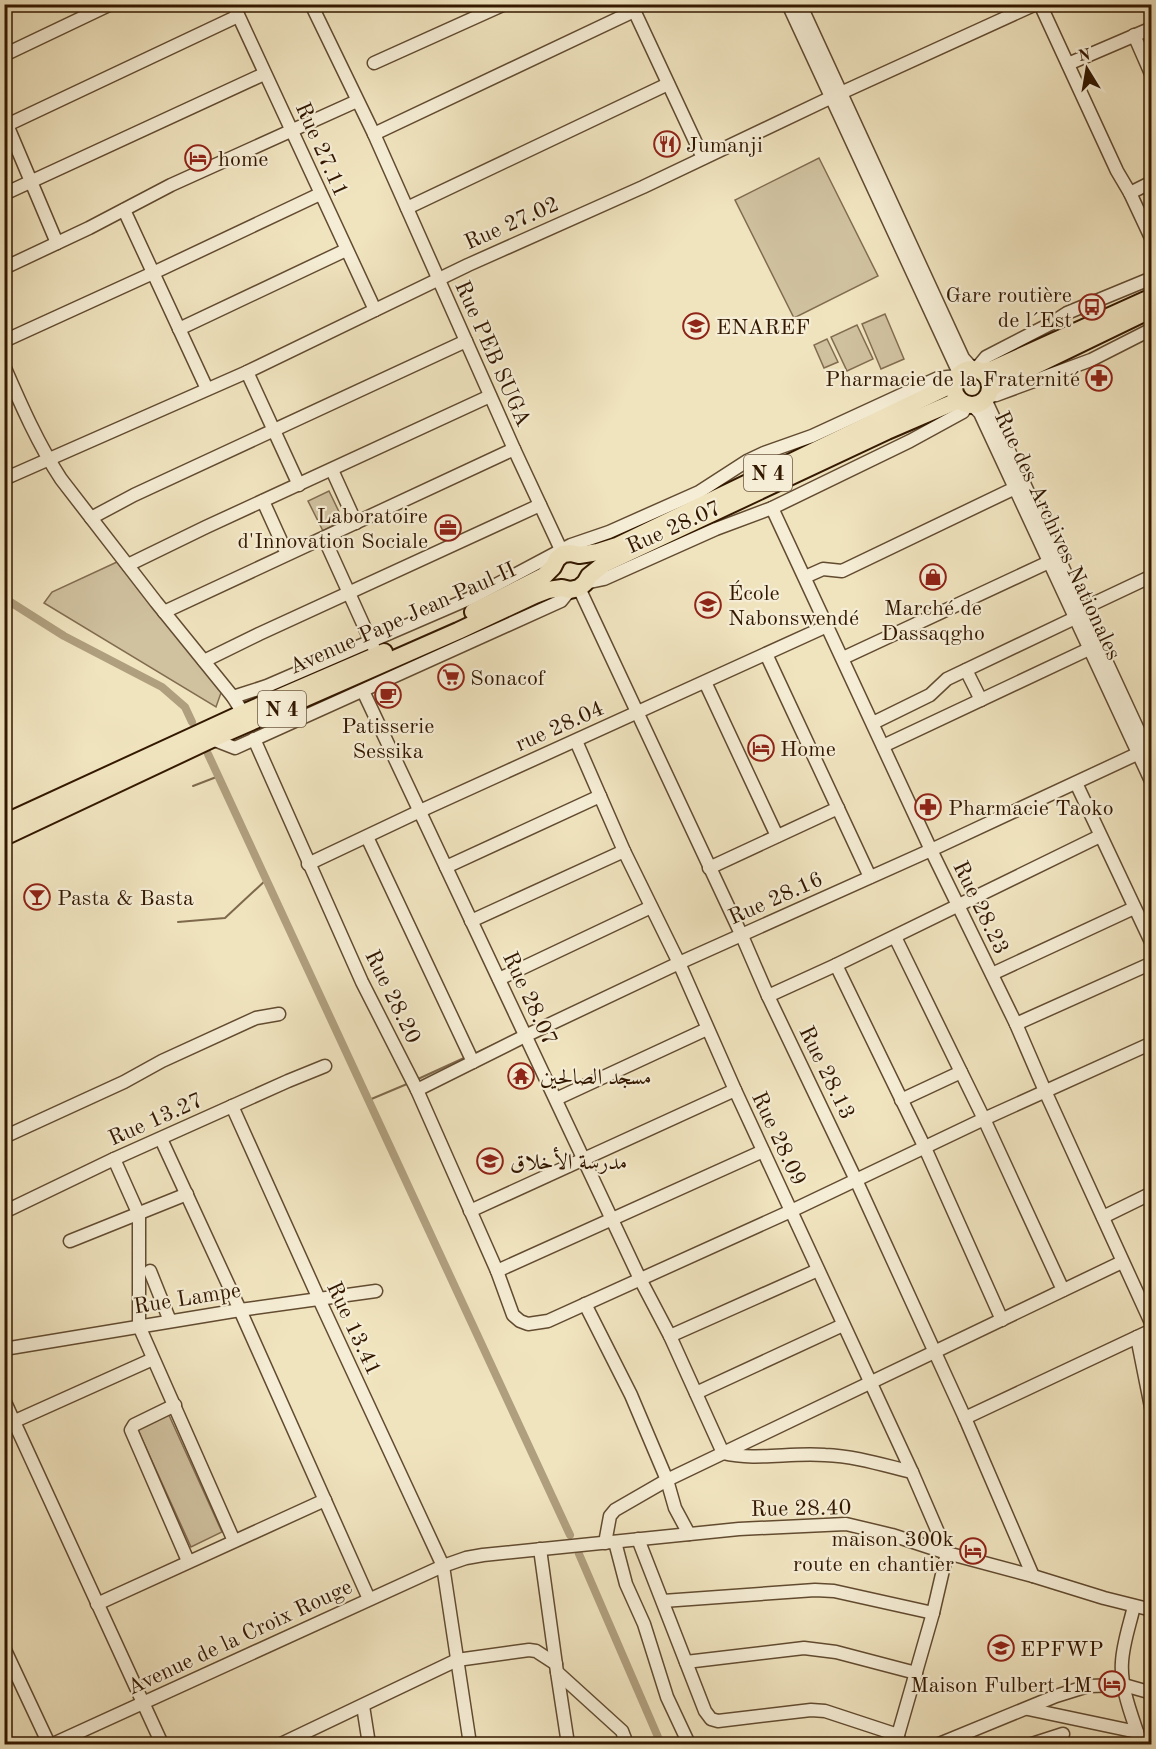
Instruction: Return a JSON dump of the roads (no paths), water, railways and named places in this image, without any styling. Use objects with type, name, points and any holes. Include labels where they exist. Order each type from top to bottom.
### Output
[{"type":"highway","name":"Avenue Pape Jean Paul II","points":[[4,837],[212,739],[535,595],[548,590],[577,585],[604,564],[887,431],[972,386],[993,369],[1152,297]]},
{"type":"highway","name":"Avenue Pape Jean Paul II","points":[[4,823],[243,712],[374,647],[476,610],[544,576],[564,556],[598,552],[617,546],[972,386],[999,382],[1152,309]]},
{"type":"highway","name":"Avenue Pape Jean Paul II","points":[[564,556],[554,579],[577,585]]},
{"type":"highway","points":[[564,556],[588,563],[577,585]]},
{"type":"street","points":[[4,55],[111,4]]},
{"type":"street","name":"Rue PEB SUGA","points":[[310,4],[374,134],[564,556]]},
{"type":"street","points":[[374,63],[505,4]]},
{"type":"street","points":[[789,4],[836,95],[963,358],[972,386]]},
{"type":"street","points":[[800,4],[836,95]]},
{"type":"street","points":[[1038,4],[1152,240]]},
{"type":"street","name":"Rue 27.02","points":[[4,479],[247,372],[439,279],[1038,4]]},
{"type":"street","points":[[374,134],[633,8],[703,158]]},
{"type":"street","points":[[57,243],[6,123],[235,10]]},
{"type":"street","name":"Rue 27.11","points":[[235,10],[375,310]]},
{"type":"street","points":[[1068,64],[1152,28]]},
{"type":"street","points":[[1134,35],[1152,76]]},
{"type":"street","points":[[4,194],[264,74]]},
{"type":"street","points":[[407,208],[668,84]]},
{"type":"street","points":[[4,268],[171,185],[357,101]]},
{"type":"street","points":[[1130,193],[1152,182]]},
{"type":"street","points":[[4,340],[320,194]]},
{"type":"street","points":[[124,210],[207,389]]},
{"type":"street","points":[[179,329],[346,250]]},
{"type":"street","points":[[972,386],[986,357],[1050,324],[1066,313],[1152,278]]},
{"type":"street","name":"Rue 28.07","points":[[212,739],[235,748],[561,601],[577,585],[604,579],[716,529],[772,508],[910,441],[963,412],[972,386],[996,396],[1091,360],[1152,329]]},
{"type":"street","points":[[91,518],[134,495],[466,341]]},
{"type":"street","points":[[4,366],[48,459],[72,495],[243,712]]},
{"type":"street","points":[[247,372],[299,485]]},
{"type":"street","name":"Rue des Archives Nationales","points":[[972,386],[980,413],[1049,562],[1078,614],[1089,649],[1147,753]]},
{"type":"street","name":"Rue des Archives Nationales","points":[[972,386],[1078,614],[1147,753],[1152,783]]},
{"type":"street","points":[[128,565],[490,396]]},
{"type":"street","points":[[164,612],[514,449]]},
{"type":"street","points":[[332,470],[356,523]]},
{"type":"street","points":[[805,577],[823,569],[842,571],[1015,488]]},
{"type":"street","points":[[263,501],[287,554]]},
{"type":"street","points":[[204,661],[540,505]]},
{"type":"street","name":"Rue 28.23","points":[[772,508],[931,850],[1016,1024],[1152,1325]]},
{"type":"street","points":[[233,697],[374,647],[324,538]]},
{"type":"street","points":[[843,658],[1049,562]]},
{"type":"street","points":[[873,723],[930,695],[944,682],[966,670],[1152,576]]},
{"type":"street","name":"Rue 28.13","points":[[577,585],[856,1180],[965,1418],[1033,1576]]},
{"type":"street","name":"rue 28.04","points":[[308,864],[827,626]]},
{"type":"street","points":[[884,746],[1089,649]]},
{"type":"street","points":[[766,654],[870,877]]},
{"type":"street","points":[[966,670],[981,700]]},
{"type":"street","points":[[705,682],[777,836]]},
{"type":"street","name":"Rue 28.07","points":[[363,691],[640,1279],[670,1336],[723,1453]]},
{"type":"street","name":"Rue 28.20","points":[[254,739],[362,982],[417,1090],[497,1271],[513,1315],[528,1324],[548,1322],[585,1304]]},
{"type":"street","name":"Rue 28.09","points":[[576,741],[624,851],[679,963],[707,1029],[912,1472],[947,1553]]},
{"type":"street","name":"Rue 28.16","points":[[417,1090],[525,1035],[679,963],[1147,753]]},
{"type":"street","points":[[1076,783],[1152,944]]},
{"type":"street","points":[[446,867],[600,796]]},
{"type":"street","points":[[709,868],[838,808]]},
{"type":"street","points":[[367,837],[473,1062]]},
{"type":"street","points":[[768,996],[1100,837]]},
{"type":"street","points":[[471,921],[624,851]]},
{"type":"street","points":[[499,978],[651,908]]},
{"type":"street","points":[[992,974],[1134,908]]},
{"type":"street","points":[[895,937],[984,1119],[1063,1290]]},
{"type":"street","points":[[1016,1024],[1152,963]]},
{"type":"street","points":[[836,965],[925,1148],[1002,1320]]},
{"type":"street","points":[[4,1137],[256,1018],[279,1014]]},
{"type":"street","points":[[556,1099],[707,1029]]},
{"type":"street","points":[[689,1534],[675,1508],[667,1480],[630,1395],[585,1304],[791,1211],[1045,1091],[1152,1044]]},
{"type":"street","name":"Rue 13.27","points":[[4,1212],[114,1159],[325,1066]]},
{"type":"street","points":[[901,1100],[961,1072]]},
{"type":"street","points":[[470,1211],[735,1090]]},
{"type":"street","name":"Rue 13.41","points":[[232,1106],[318,1299],[443,1566],[470,1744]]},
{"type":"street","points":[[161,1139],[369,1599]]},
{"type":"street","points":[[497,1271],[763,1151]]},
{"type":"street","points":[[114,1159],[139,1215],[139,1326],[234,1541]]},
{"type":"street","points":[[1103,1217],[1152,1193]]},
{"type":"street","points":[[70,1241],[187,1194]]},
{"type":"street","points":[[689,1744],[667,1697],[644,1624],[610,1542],[610,1516],[615,1510],[667,1480],[1122,1262]]},
{"type":"street","points":[[670,1336],[818,1270]]},
{"type":"street","points":[[150,1271],[170,1321]]},
{"type":"street","name":"Rue Lampe","points":[[4,1349],[240,1310],[376,1292]]},
{"type":"street","points":[[696,1393],[843,1325]]},
{"type":"street","points":[[965,1418],[1152,1330]]},
{"type":"street","points":[[1137,1337],[1152,1412]]},
{"type":"street","points":[[15,1421],[153,1359]]},
{"type":"street","points":[[6,1404],[162,1744]]},
{"type":"street","points":[[175,1405],[134,1425],[131,1430],[188,1561]]},
{"type":"street","points":[[723,1453],[738,1457],[827,1455],[859,1459],[912,1472]]},
{"type":"street","points":[[97,1604],[325,1500]]},
{"type":"street","name":"Rue 28.40","points":[[443,1566],[483,1555],[540,1549],[739,1529],[846,1524],[892,1534],[947,1553],[1152,1610]]},
{"type":"street","points":[[638,1539],[705,1712],[711,1719],[718,1721],[811,1710],[825,1711],[898,1739],[947,1553]]},
{"type":"street","points":[[540,1549],[568,1744]]},
{"type":"street","name":"Avenue de la Croix Rouge","points":[[51,1744],[443,1566]]},
{"type":"street","points":[[663,1601],[815,1590],[933,1613]]},
{"type":"street","points":[[1134,1606],[1122,1662],[1124,1685],[1139,1738]]},
{"type":"street","points":[[686,1662],[804,1648],[821,1649],[916,1673]]},
{"type":"street","points":[[5,1649],[51,1744]]},
{"type":"street","points":[[281,1744],[457,1660],[529,1650],[536,1651],[556,1668],[622,1731],[627,1744]]},
{"type":"street","points":[[939,1744],[970,1739],[1056,1696],[1088,1686],[1124,1685],[1152,1694]]},
{"type":"street","points":[[363,1706],[369,1744]]},
{"type":"street","points":[[1028,1709],[1139,1738]]},
{"type":"street","points":[[1032,1744],[1065,1739],[1058,1716]]},
{"type":"waterway","points":[[4,598],[64,636],[162,687],[185,707],[192,722]]},
{"type":"waterway","points":[[208,754],[570,1535]]},
{"type":"waterway","points":[[193,786],[219,776]]},
{"type":"waterway","points":[[178,922],[225,918],[267,879]]},
{"type":"waterway","points":[[476,1053],[504,1040]]},
{"type":"waterway","points":[[418,1079],[464,1058]]},
{"type":"waterway","points":[[369,1100],[407,1084]]},
{"type":"waterway","points":[[579,1554],[661,1744]]},
{"type":"place","name":"Jumanji","points":[[667,144]]},
{"type":"place","name":"home","points":[[198,158]]},
{"type":"place","name":"Gare routière de l´Est","points":[[1092,307]]},
{"type":"place","name":"ENAREF","points":[[696,326]]},
{"type":"place","name":"Pharmacie de la Fraternité","points":[[1099,378]]},
{"type":"place","name":"Laboratoire d'Innovation Sociale","points":[[448,528]]},
{"type":"place","name":"Marché de Dassaqgho","points":[[933,577]]},
{"type":"place","name":"École Nabonswendé","points":[[708,605]]},
{"type":"place","name":"Sonacof","points":[[451,677]]},
{"type":"place","name":"Patisserie Sessika","points":[[388,695]]},
{"type":"place","name":"Home","points":[[761,748]]},
{"type":"place","name":"Pharmacie Taoko","points":[[928,807]]},
{"type":"place","name":"Pasta & Basta","points":[[37,897]]},
{"type":"place","name":"مسجد الصالحين","points":[[521,1076]]},
{"type":"place","name":"مدرسة الأخلاق","points":[[490,1161]]},
{"type":"place","name":"maison 300k route en chantier","points":[[973,1551]]},
{"type":"place","name":"EPFWP","points":[[1001,1648]]},
{"type":"place","name":"Maison Fulbert 1M","points":[[1112,1684]]}]
